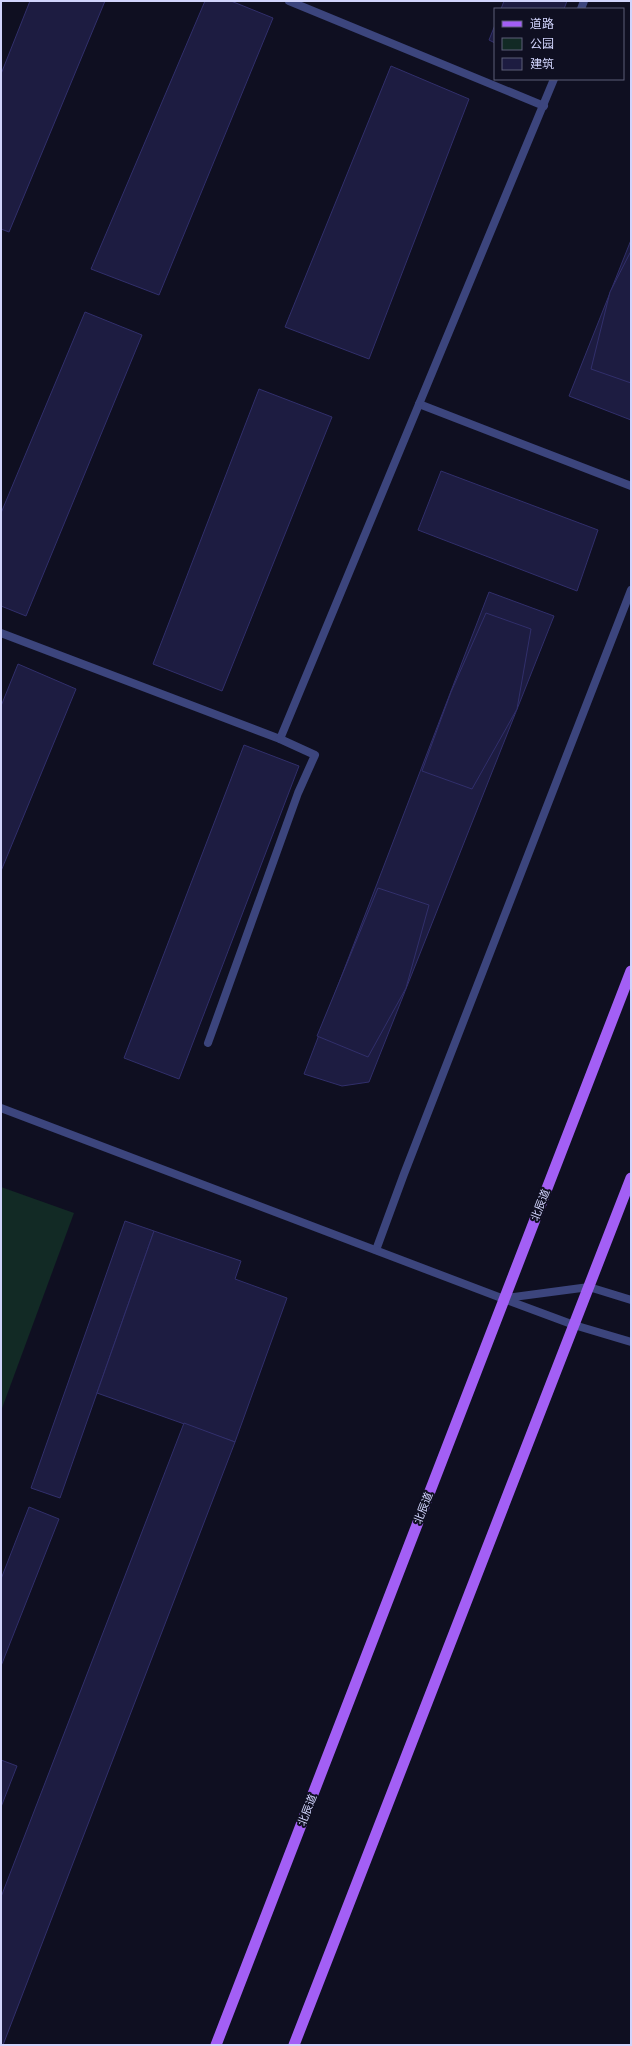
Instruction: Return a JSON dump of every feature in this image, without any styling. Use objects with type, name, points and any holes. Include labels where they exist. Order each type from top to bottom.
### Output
[{"type":"main road","name":"北辰道","points":[[216,2045],[631,971]]},
{"type":"main road","points":[[294,2045],[631,1178]]},
{"type":"street","points":[[290,1],[544,106]]},
{"type":"street","points":[[280,739],[554,80]]},
{"type":"street","points":[[419,404],[631,486]]},
{"type":"street","points":[[376,1250],[404,1174],[631,590]]},
{"type":"street","points":[[1,633],[280,739],[315,755],[298,793],[208,1043]]},
{"type":"street","points":[[1,1108],[504,1299],[574,1325],[631,1342]]},
{"type":"street","points":[[504,1299],[589,1287],[631,1300]]},
{"type":"green space","points":[[1,1187],[74,1213],[1,1411]]},
{"type":"building","points":[[30,1],[105,1],[9,232],[1,229],[1,74]]},
{"type":"building","points":[[205,1],[231,1],[273,18],[159,295],[91,269]]},
{"type":"building","points":[[504,1],[567,1],[564,8],[501,8]]},
{"type":"building","points":[[494,28],[494,42],[489,40]]},
{"type":"building","points":[[391,66],[469,99],[369,359],[285,327]]},
{"type":"building","points":[[631,240],[631,420],[569,396]]},
{"type":"building","points":[[631,251],[631,383],[591,369],[610,292]]},
{"type":"building","points":[[85,312],[142,335],[26,616],[1,606],[1,513]]},
{"type":"building","points":[[259,389],[332,417],[222,691],[153,664]]},
{"type":"building","points":[[441,471],[598,530],[577,591],[418,530]]},
{"type":"building","points":[[489,592],[554,616],[369,1082],[342,1086],[304,1074]]},
{"type":"building","points":[[486,613],[531,629],[517,709],[472,789],[422,771],[451,692]]},
{"type":"building","points":[[18,664],[76,689],[1,871],[1,706]]},
{"type":"building","points":[[244,745],[299,766],[179,1079],[124,1058]]},
{"type":"building","points":[[378,888],[429,905],[406,988],[368,1057],[317,1036]]},
{"type":"building","points":[[125,1221],[154,1231],[60,1498],[31,1488]]},
{"type":"building","points":[[154,1231],[241,1261],[235,1279],[287,1298],[235,1442],[97,1393]]},
{"type":"building","points":[[184,1423],[235,1442],[3,2045],[1,2045],[1,1897]]},
{"type":"building","points":[[29,1507],[59,1519],[1,1666],[1,1579]]},
{"type":"building","points":[[1,1760],[17,1766],[1,1807]]}]
